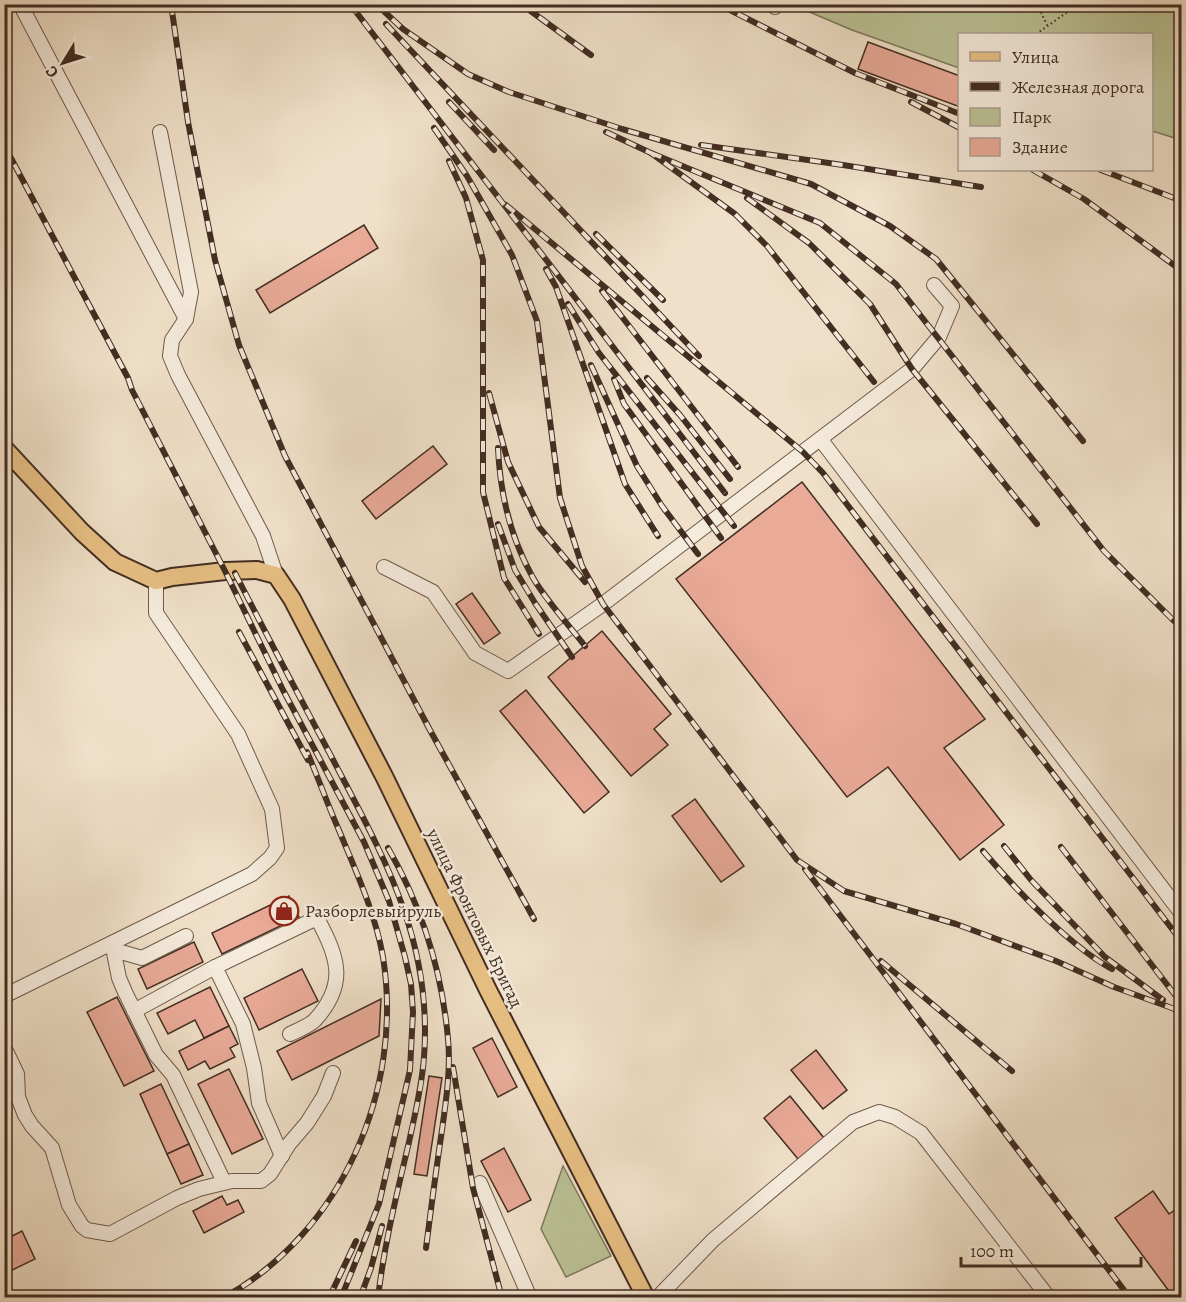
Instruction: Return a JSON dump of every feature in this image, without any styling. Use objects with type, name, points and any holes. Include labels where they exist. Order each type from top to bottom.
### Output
[{"type":"main road","points":[[4,448],[82,532],[115,562],[156,581],[172,576],[206,572],[256,570],[276,575]]},
{"type":"main road","name":"улица Фронтовых Бригад","points":[[276,575],[292,599],[385,778],[488,990],[646,1298]]},
{"type":"street","points":[[20,4],[186,320]]},
{"type":"street","points":[[160,132],[191,292],[186,320],[172,340],[170,356],[263,536],[276,575]]},
{"type":"street","points":[[384,567],[433,592],[475,653],[508,671],[603,604],[912,369],[939,338],[952,306],[934,285]]},
{"type":"street","points":[[821,440],[1182,914]]},
{"type":"street","points":[[4,996],[113,946],[252,874],[270,858],[277,848],[272,809],[238,734],[156,613],[156,581]]},
{"type":"street","points":[[134,1011],[317,918],[336,961],[337,985],[314,1021],[290,1034]]},
{"type":"street","points":[[113,946],[142,958],[186,936]]},
{"type":"street","points":[[113,946],[118,978],[156,1055],[172,1075],[224,1182]]},
{"type":"street","points":[[215,968],[243,1024],[254,1068],[259,1103],[282,1156]]},
{"type":"street","points":[[4,1047],[17,1074],[18,1097],[25,1115],[52,1148],[69,1204],[82,1226],[87,1230],[110,1234],[177,1198],[199,1189],[224,1182],[261,1181],[270,1174],[289,1144],[307,1123],[324,1096],[333,1073]]},
{"type":"street","points":[[657,1298],[713,1240],[816,1153],[853,1122],[879,1112],[895,1117],[921,1133],[1049,1298]]},
{"type":"street","points":[[480,1182],[530,1298]]},
{"type":"path","points":[[1037,4],[1047,25]]},
{"type":"path","points":[[1037,33],[1079,4]]},
{"type":"green space","points":[[793,5],[1181,5],[1181,140],[1153,131],[1153,33],[958,33],[958,68],[852,30]]},
{"type":"green space","points":[[563,1166],[611,1256],[566,1277],[541,1229]]},
{"type":"building","points":[[868,42],[958,75],[958,106],[858,69]]},
{"type":"building","points":[[364,225],[378,248],[270,313],[256,290]]},
{"type":"building","points":[[433,446],[447,464],[376,519],[362,501]]},
{"type":"building","points":[[802,482],[985,719],[944,748],[1004,825],[960,860],[888,767],[847,797],[676,579]]},
{"type":"building","points":[[472,593],[500,633],[484,644],[456,604]]},
{"type":"building","points":[[602,631],[671,714],[654,729],[668,745],[631,776],[548,677]]},
{"type":"building","points":[[526,690],[609,792],[584,813],[500,711]]},
{"type":"building","points":[[695,799],[744,866],[721,882],[672,816]]},
{"type":"building","points":[[289,896],[299,917],[222,954],[212,933]]},
{"type":"building","points":[[194,942],[203,962],[147,989],[138,969]]},
{"type":"building","points":[[302,969],[318,1001],[259,1030],[244,998]]},
{"type":"building","points":[[210,987],[229,1026],[204,1038],[195,1020],[168,1034],[157,1013]]},
{"type":"building","points":[[117,997],[154,1071],[124,1086],[87,1012]]},
{"type":"building","points":[[381,999],[379,1036],[292,1080],[277,1051]]},
{"type":"building","points":[[229,1026],[238,1044],[230,1048],[235,1057],[210,1069],[205,1061],[188,1070],[179,1051]]},
{"type":"building","points":[[492,1038],[517,1087],[498,1097],[473,1048]]},
{"type":"building","points":[[816,1050],[847,1090],[823,1109],[791,1070]]},
{"type":"building","points":[[229,1069],[263,1139],[232,1154],[198,1084]]},
{"type":"building","points":[[429,1076],[442,1078],[427,1176],[414,1174]]},
{"type":"building","points":[[161,1084],[189,1144],[167,1154],[140,1094]]},
{"type":"building","points":[[790,1096],[824,1138],[798,1159],[764,1118]]},
{"type":"building","points":[[189,1144],[203,1175],[181,1184],[167,1154]]},
{"type":"building","points":[[504,1148],[531,1200],[508,1212],[481,1161]]},
{"type":"building","points":[[1153,1191],[1169,1214],[1182,1205],[1182,1298],[1174,1298],[1115,1218]]},
{"type":"building","points":[[222,1196],[227,1205],[238,1200],[244,1212],[204,1233],[193,1211]]},
{"type":"building","points":[[22,1231],[35,1259],[4,1274],[4,1240]]},
{"type":"railway","points":[[171,4],[188,122],[215,260],[239,345],[285,456],[431,732],[534,919]]},
{"type":"railway","points":[[350,4],[725,493]]},
{"type":"railway","points":[[376,4],[403,29],[468,74],[509,92],[622,129],[811,184],[890,226],[936,259],[1083,441]]},
{"type":"railway","points":[[521,4],[591,55]]},
{"type":"railway","points":[[718,4],[855,73],[958,113]]},
{"type":"railway","points":[[386,24],[699,356]]},
{"type":"railway","points":[[449,102],[494,150]]},
{"type":"railway","points":[[911,102],[958,127]]},
{"type":"railway","points":[[434,128],[467,176],[512,255],[537,321],[560,498],[582,566],[603,604],[797,860],[844,891],[956,924],[1056,961],[1182,1014]]},
{"type":"railway","points":[[606,132],[651,153],[735,214],[767,246],[874,382]]},
{"type":"railway","points":[[4,145],[128,378],[283,690],[364,842],[389,901],[411,984],[413,1012],[410,1070],[379,1204],[341,1298]]},
{"type":"railway","points":[[701,145],[981,187]]},
{"type":"railway","points":[[651,153],[820,223],[896,284],[1104,551],[1182,629]]},
{"type":"railway","points":[[449,161],[466,198],[483,260],[483,492],[504,578],[539,634]]},
{"type":"railway","points":[[1035,171],[1084,199],[1182,271]]},
{"type":"railway","points":[[1104,171],[1182,201]]},
{"type":"railway","points":[[747,198],[809,243],[870,304],[912,369],[1037,524]]},
{"type":"railway","points":[[506,205],[803,452],[823,473],[1182,942]]},
{"type":"railway","points":[[596,234],[663,300]]},
{"type":"railway","points":[[546,269],[556,287],[625,484],[658,536]]},
{"type":"railway","points":[[602,291],[738,467]]},
{"type":"railway","points":[[568,304],[599,353],[734,526]]},
{"type":"railway","points":[[591,365],[637,466],[662,506],[698,554]]},
{"type":"railway","points":[[647,378],[680,415],[730,479]]},
{"type":"railway","points":[[614,379],[624,404],[721,538]]},
{"type":"railway","points":[[489,393],[508,462],[539,527],[585,582]]},
{"type":"railway","points":[[498,448],[504,498],[512,530],[524,561],[543,593],[585,646]]},
{"type":"railway","points":[[498,524],[515,570],[572,657]]},
{"type":"railway","points":[[235,573],[385,863],[412,936],[420,974],[425,1014],[422,1079],[387,1239],[378,1298]]},
{"type":"railway","points":[[239,632],[308,760]]},
{"type":"railway","points":[[223,1298],[265,1270],[301,1236],[331,1196],[355,1153],[373,1106],[384,1057],[387,1007],[383,957],[375,924],[364,891],[307,752]]},
{"type":"railway","points":[[1004,846],[1031,880],[1105,957],[1163,1000]]},
{"type":"railway","points":[[1061,847],[1182,1004]]},
{"type":"railway","points":[[388,848],[411,893],[428,940],[441,989],[448,1039],[446,1096],[426,1248]]},
{"type":"railway","points":[[983,851],[1052,923],[1085,952],[1112,969]]},
{"type":"railway","points":[[805,869],[1130,1298]]},
{"type":"railway","points":[[881,961],[1012,1071]]},
{"type":"railway","points":[[453,1067],[473,1188],[502,1298]]},
{"type":"railway","points":[[360,1298],[382,1226]]},
{"type":"railway","points":[[329,1298],[356,1241]]},
{"type":"place","name":"Разборлевыйруль","points":[[284,911]]}]
